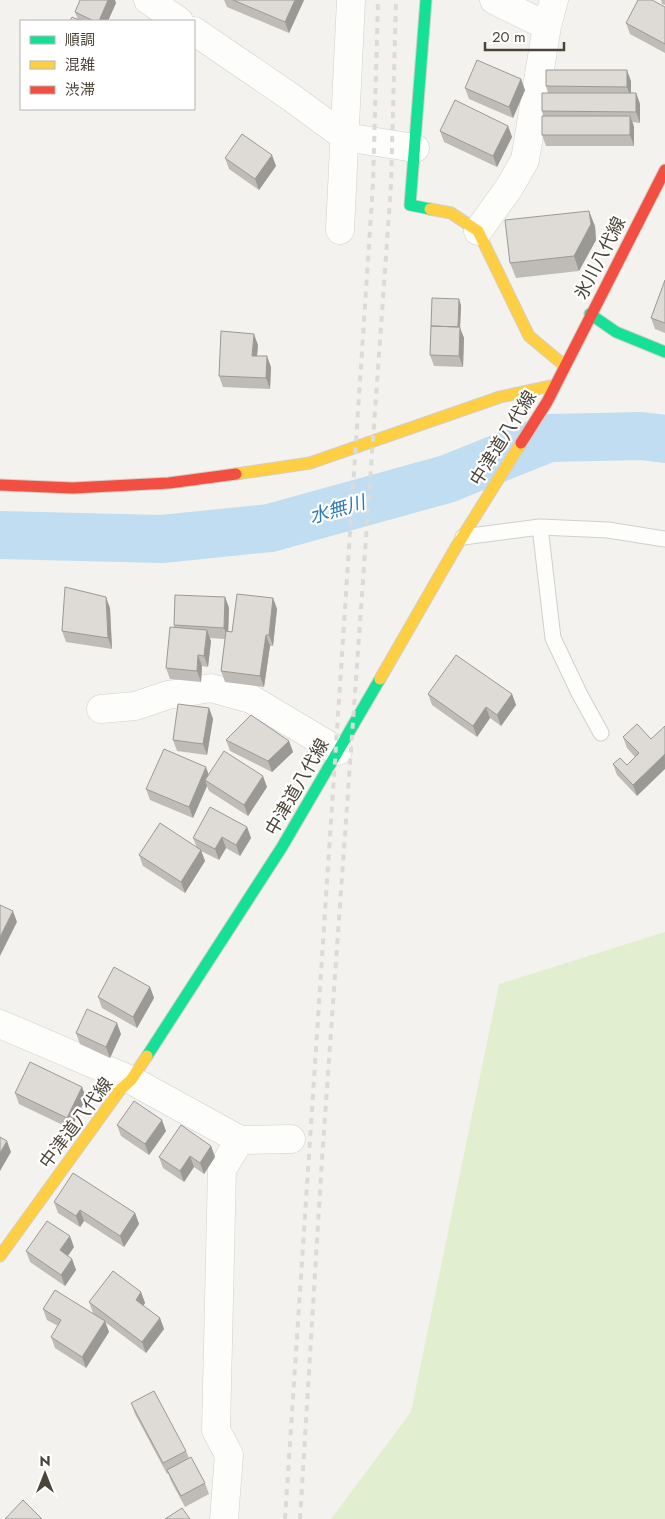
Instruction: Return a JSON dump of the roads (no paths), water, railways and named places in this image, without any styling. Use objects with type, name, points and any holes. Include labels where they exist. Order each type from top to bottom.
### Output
[{"type":"main road","points":[[426,0],[410,205],[451,213],[478,231],[530,336],[565,366]]},
{"type":"main road","name":"氷川八代線","points":[[665,170],[590,314],[616,332],[665,352]]},
{"type":"main road","name":"中津道八代線","points":[[0,1256],[120,1090],[131,1080],[282,847],[462,537],[547,402],[590,314]]},
{"type":"main road","points":[[0,486],[73,488],[170,483],[310,463],[500,397],[555,385]]},
{"type":"street","points":[[148,0],[178,20]]},
{"type":"street","points":[[340,230],[351,0]]},
{"type":"street","points":[[494,0],[547,26]]},
{"type":"street","points":[[478,231],[509,188],[525,160],[547,26],[554,0]]},
{"type":"street","points":[[195,32],[345,137],[415,148]]},
{"type":"street","points":[[101,709],[135,706],[168,695],[212,688],[251,699],[338,751]]},
{"type":"street","points":[[0,1024],[131,1080],[240,1140],[291,1139]]},
{"type":"street","points":[[224,1519],[229,1455],[216,1430],[222,1169],[240,1140]]},
{"type":"lane","points":[[462,537],[540,527],[608,530],[665,539]]},
{"type":"lane","points":[[540,527],[553,638],[601,733]]},
{"type":"waterway","name":"水無川","points":[[0,535],[162,539],[270,528],[447,479],[549,438],[641,436],[665,439]]},
{"type":"railway","points":[[285,1519],[373,184],[378,0]]},
{"type":"railway","points":[[300,1519],[322,1159],[391,185],[396,0]]}]
